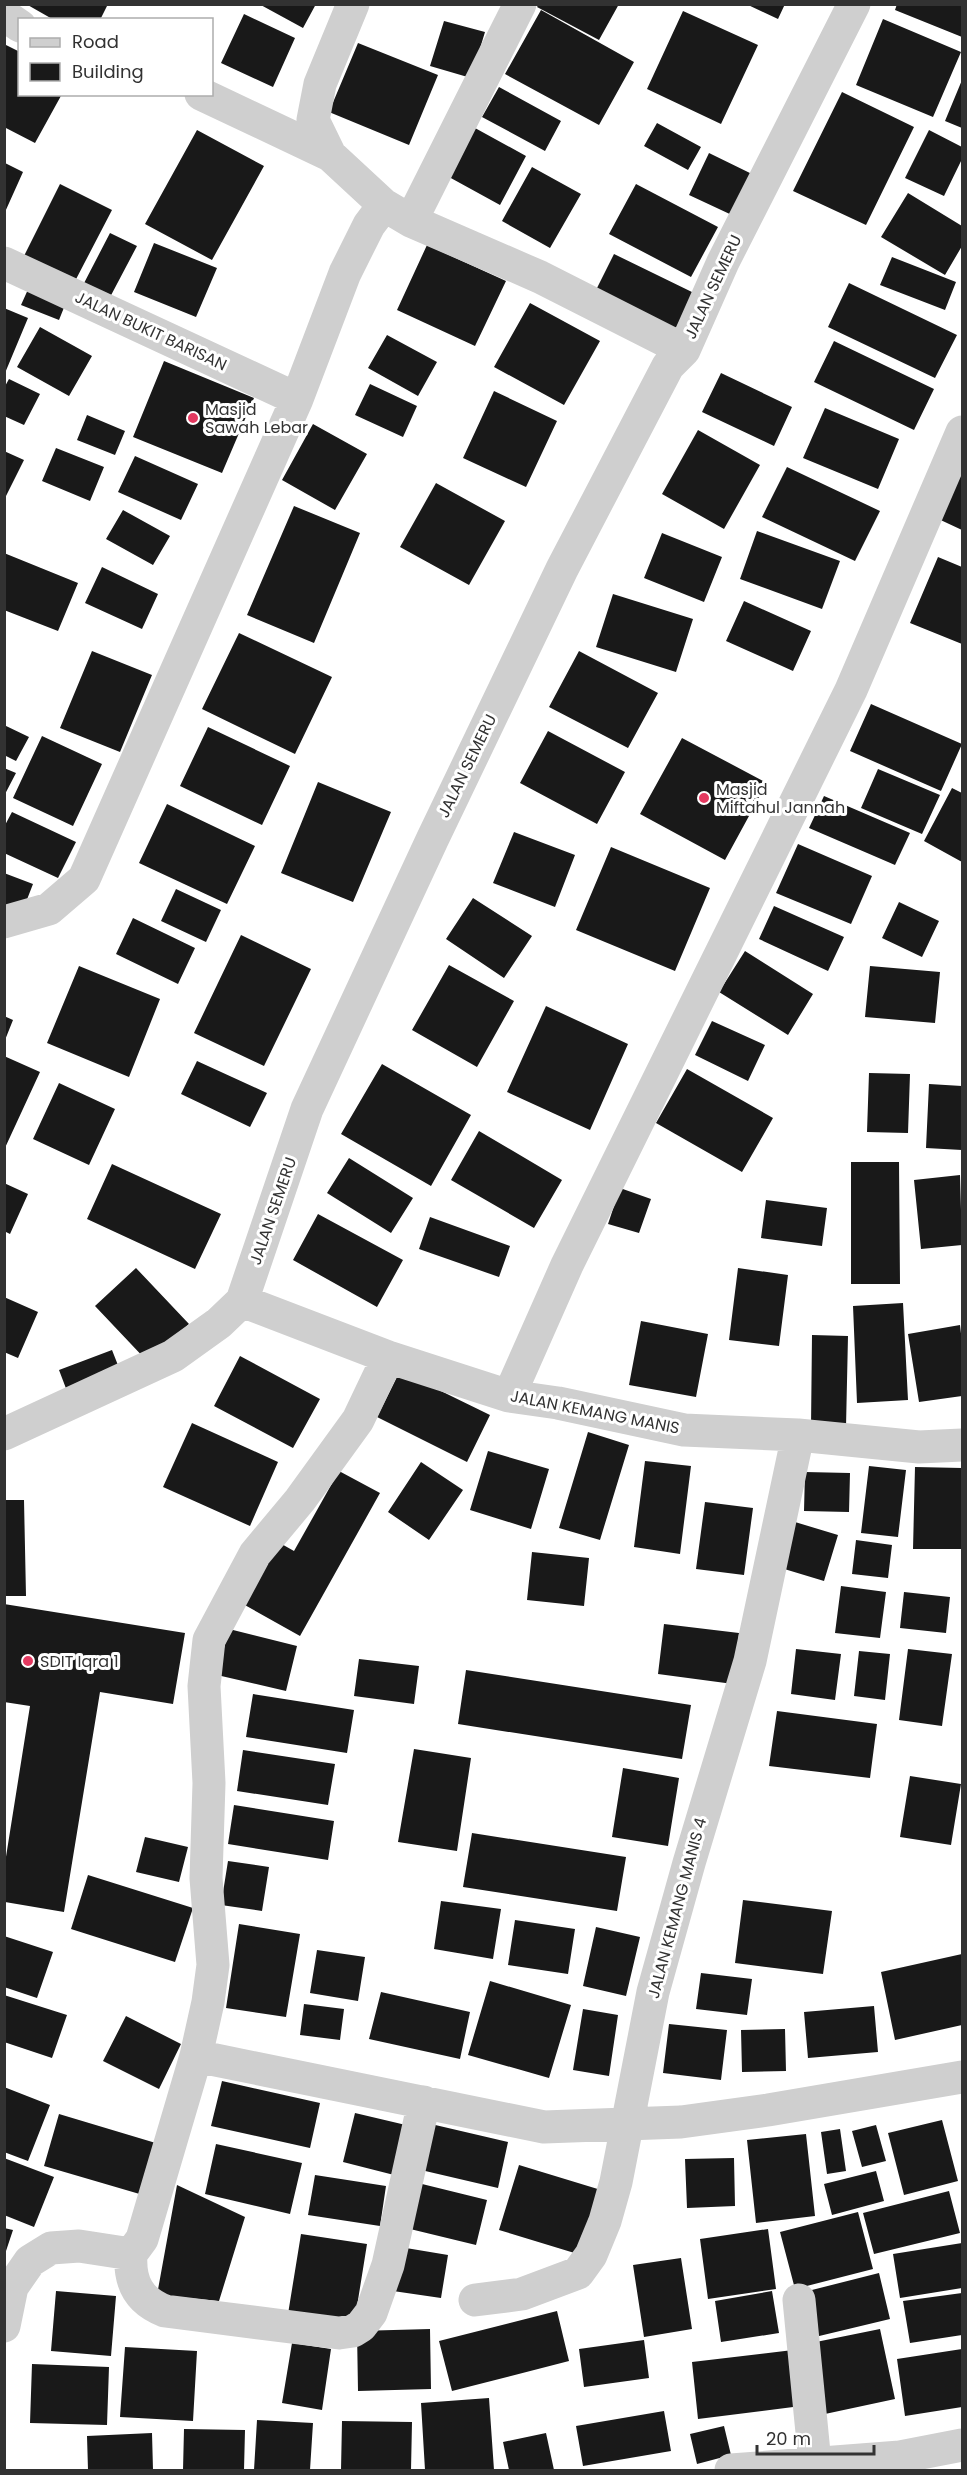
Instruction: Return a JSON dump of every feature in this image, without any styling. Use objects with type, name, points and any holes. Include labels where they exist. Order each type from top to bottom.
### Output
[{"type":"street","points":[[330,155],[314,120],[320,84],[353,4]]},
{"type":"street","points":[[4,922],[49,909],[84,879],[297,399],[345,273],[369,225],[397,213],[520,4]]},
{"type":"street","name":"JALAN SEMERU","points":[[4,1434],[173,1356],[219,1323],[242,1301],[307,1109],[422,862],[562,569],[668,366],[684,350],[723,262],[854,4]]},
{"type":"street","points":[[4,15],[18,25]]},
{"type":"street","points":[[205,96],[330,155],[397,213],[540,277],[684,350]]},
{"type":"street","name":"JALAN BUKIT BARISAN","points":[[4,263],[297,399]]},
{"type":"street","points":[[509,1396],[567,1265],[851,690],[963,432]]},
{"type":"street","name":"JALAN KEMANG MANIS","points":[[242,1301],[388,1357],[509,1396],[558,1403],[684,1430],[798,1435],[919,1447],[963,1445]]},
{"type":"street","points":[[388,1357],[358,1420],[300,1500],[255,1554],[208,1640],[204,1686],[209,1783],[206,1878],[213,1965],[208,2002],[196,2056],[142,2239],[131,2254],[130,2271],[136,2287],[148,2303],[165,2311],[339,2333],[353,2331],[361,2326],[371,2313],[388,2265],[424,2102]]},
{"type":"street","name":"JALAN KEMANG MANIS 4","points":[[475,2300],[522,2294],[578,2272],[591,2254],[611,2203],[653,1992],[692,1852],[750,1661],[798,1435]]},
{"type":"street","points":[[196,2056],[544,2127],[681,2122],[768,2110],[963,2077]]},
{"type":"street","points":[[4,2326],[12,2288],[30,2261],[51,2248],[79,2246],[131,2254]]},
{"type":"street","points":[[799,2300],[815,2463]]},
{"type":"street","points":[[731,2470],[815,2463],[900,2464],[963,2445]]},
{"type":"building","points":[[26,4],[108,4],[101,18],[50,18]]},
{"type":"building","points":[[259,4],[316,4],[303,28]]},
{"type":"building","points":[[539,4],[619,4],[599,40],[537,7]]},
{"type":"building","points":[[746,4],[785,4],[778,19]]},
{"type":"building","points":[[897,4],[962,4],[962,37],[895,10]]},
{"type":"building","points":[[541,10],[634,62],[599,125],[505,74]]},
{"type":"building","points":[[683,11],[758,45],[721,124],[647,89]]},
{"type":"building","points":[[244,14],[295,38],[273,87],[221,63]]},
{"type":"building","points":[[883,19],[961,52],[933,117],[856,85]]},
{"type":"building","points":[[444,21],[485,32],[471,78],[430,66]]},
{"type":"building","points":[[358,43],[438,75],[409,145],[329,112]]},
{"type":"building","points":[[4,44],[18,51],[18,96],[61,96],[35,143],[4,127]]},
{"type":"building","points":[[962,80],[962,128],[945,121]]},
{"type":"building","points":[[499,87],[561,121],[545,151],[482,117]]},
{"type":"building","points":[[842,92],[914,127],[866,225],[793,191]]},
{"type":"building","points":[[657,123],[701,147],[688,170],[644,146]]},
{"type":"building","points":[[475,128],[526,156],[500,205],[449,177]]},
{"type":"building","points":[[197,130],[264,166],[212,260],[145,224]]},
{"type":"building","points":[[929,130],[962,147],[962,159],[944,196],[905,178]]},
{"type":"building","points":[[709,153],[754,175],[734,216],[689,195]]},
{"type":"building","points":[[5,163],[23,172],[5,212]]},
{"type":"building","points":[[532,167],[581,194],[550,248],[502,221]]},
{"type":"building","points":[[60,184],[112,210],[73,285],[22,260]]},
{"type":"building","points":[[636,184],[718,227],[691,277],[609,234]]},
{"type":"building","points":[[908,193],[962,226],[962,246],[945,275],[881,237]]},
{"type":"building","points":[[110,233],[137,246],[108,301],[82,287]]},
{"type":"building","points":[[154,243],[217,268],[196,317],[134,292]]},
{"type":"building","points":[[427,245],[506,281],[475,346],[397,310]]},
{"type":"building","points":[[614,254],[694,293],[673,334],[594,294]]},
{"type":"building","points":[[892,257],[956,282],[945,310],[880,285]]},
{"type":"building","points":[[849,283],[957,335],[935,378],[828,327]]},
{"type":"building","points":[[30,285],[67,300],[59,320],[21,305]]},
{"type":"building","points":[[530,303],[600,341],[564,405],[494,367]]},
{"type":"building","points":[[4,308],[28,318],[5,373],[4,373]]},
{"type":"building","points":[[40,327],[92,356],[69,396],[17,367]]},
{"type":"building","points":[[387,335],[437,362],[418,396],[368,368]]},
{"type":"building","points":[[834,341],[934,389],[914,430],[814,382]]},
{"type":"building","name":"Masjid Sawah Lebar","points":[[164,361],[254,398],[222,473],[133,437]]},
{"type":"building","points":[[721,373],[792,407],[774,446],[702,412]]},
{"type":"building","points":[[9,379],[40,394],[24,425],[4,416],[4,388]]},
{"type":"building","points":[[370,384],[417,406],[403,437],[355,415]]},
{"type":"building","points":[[494,391],[557,421],[526,487],[463,458]]},
{"type":"building","points":[[825,408],[899,439],[878,489],[803,458]]},
{"type":"building","points":[[87,415],[125,431],[115,455],[77,440]]},
{"type":"building","points":[[313,424],[367,454],[335,510],[282,480]]},
{"type":"building","points":[[698,430],[760,465],[724,529],[662,494]]},
{"type":"building","points":[[56,448],[104,467],[90,501],[42,481]]},
{"type":"building","points":[[4,451],[24,460],[4,500]]},
{"type":"building","points":[[135,456],[198,484],[181,520],[118,492]]},
{"type":"building","points":[[787,467],[880,511],[855,561],[762,517]]},
{"type":"building","points":[[952,470],[962,475],[962,530],[932,516]]},
{"type":"building","points":[[436,483],[505,521],[469,585],[400,547]]},
{"type":"building","points":[[294,506],[360,533],[314,643],[247,615]]},
{"type":"building","points":[[123,510],[170,536],[153,565],[106,539]]},
{"type":"building","points":[[757,531],[840,561],[822,609],[740,579]]},
{"type":"building","points":[[662,533],[722,557],[704,602],[644,578]]},
{"type":"building","points":[[4,553],[78,583],[58,631],[4,610]]},
{"type":"building","points":[[938,557],[962,567],[962,644],[910,623]]},
{"type":"building","points":[[102,567],[158,594],[142,629],[85,603]]},
{"type":"building","points":[[613,594],[693,619],[676,672],[596,647]]},
{"type":"building","points":[[744,601],[811,631],[793,671],[726,641]]},
{"type":"building","points":[[239,633],[332,677],[295,754],[202,709]]},
{"type":"building","points":[[92,651],[152,675],[120,752],[60,728]]},
{"type":"building","points":[[579,651],[658,693],[628,748],[549,707]]},
{"type":"building","points":[[871,704],[962,744],[941,791],[850,751]]},
{"type":"building","points":[[4,725],[29,737],[16,761],[4,755]]},
{"type":"building","points":[[208,727],[290,766],[262,825],[180,786]]},
{"type":"building","points":[[548,731],[625,772],[597,824],[520,783]]},
{"type":"building","points":[[42,736],[102,764],[73,826],[13,798]]},
{"type":"building","name":"Masjid Miftahul Jannah","points":[[682,738],[767,783],[725,860],[640,814]]},
{"type":"building","points":[[4,768],[16,773],[4,796]]},
{"type":"building","points":[[878,769],[940,795],[922,834],[861,808]]},
{"type":"building","points":[[318,782],[391,812],[353,902],[281,873]]},
{"type":"building","points":[[952,788],[962,793],[962,862],[924,841]]},
{"type":"building","points":[[824,796],[910,833],[895,865],[809,828]]},
{"type":"building","points":[[167,804],[255,846],[227,904],[139,863]]},
{"type":"building","points":[[12,812],[76,842],[58,878],[4,853],[4,827]]},
{"type":"building","points":[[514,832],[575,855],[555,907],[493,883]]},
{"type":"building","points":[[798,844],[872,876],[851,924],[776,893]]},
{"type":"building","points":[[611,847],[710,888],[675,971],[576,930]]},
{"type":"building","points":[[4,873],[33,884],[21,915],[4,908]]},
{"type":"building","points":[[176,889],[221,910],[206,942],[161,921]]},
{"type":"building","points":[[473,898],[532,936],[504,978],[446,939]]},
{"type":"building","points":[[899,902],[939,921],[922,957],[882,938]]},
{"type":"building","points":[[774,906],[844,937],[828,971],[759,939]]},
{"type":"building","points":[[133,918],[195,948],[178,984],[116,954]]},
{"type":"building","points":[[241,935],[311,969],[264,1066],[194,1033]]},
{"type":"building","points":[[745,951],[813,994],[788,1035],[719,992]]},
{"type":"building","points":[[449,965],[514,1001],[477,1067],[412,1030]]},
{"type":"building","points":[[79,966],[160,999],[129,1077],[47,1043]]},
{"type":"building","points":[[870,966],[940,972],[935,1023],[865,1017]]},
{"type":"building","points":[[546,1006],[628,1044],[590,1130],[507,1092]]},
{"type":"building","points":[[4,1016],[13,1020],[5,1040],[4,1040]]},
{"type":"building","points":[[712,1021],[765,1045],[748,1081],[695,1055]]},
{"type":"building","points":[[4,1056],[40,1072],[4,1150]]},
{"type":"building","points":[[197,1061],[267,1093],[250,1127],[181,1094]]},
{"type":"building","points":[[382,1064],[471,1115],[431,1186],[341,1134]]},
{"type":"building","points":[[687,1069],[773,1118],[742,1172],[656,1123]]},
{"type":"building","points":[[869,1073],[910,1074],[908,1133],[867,1132]]},
{"type":"building","points":[[59,1083],[115,1109],[89,1165],[33,1139]]},
{"type":"building","points":[[929,1084],[962,1086],[962,1150],[926,1148]]},
{"type":"building","points":[[479,1131],[562,1180],[534,1228],[451,1180]]},
{"type":"building","points":[[349,1158],[413,1198],[391,1233],[327,1193]]},
{"type":"building","points":[[851,1162],[899,1162],[900,1284],[851,1284]]},
{"type":"building","points":[[112,1164],[221,1214],[195,1269],[87,1219]]},
{"type":"building","points":[[960,1175],[962,1245],[921,1249],[914,1180]]},
{"type":"building","points":[[4,1183],[28,1194],[10,1234],[4,1231]]},
{"type":"building","points":[[620,1188],[651,1199],[639,1233],[608,1224]]},
{"type":"building","points":[[766,1200],[827,1208],[822,1246],[761,1238]]},
{"type":"building","points":[[318,1214],[403,1260],[377,1307],[293,1260]]},
{"type":"building","points":[[430,1217],[510,1246],[499,1277],[419,1249]]},
{"type":"building","points":[[136,1268],[189,1324],[148,1362],[95,1306]]},
{"type":"building","points":[[738,1268],[788,1275],[779,1346],[729,1340]]},
{"type":"building","points":[[4,1297],[38,1312],[18,1358],[4,1352]]},
{"type":"building","points":[[903,1303],[908,1400],[857,1403],[853,1306]]},
{"type":"building","points":[[641,1321],[708,1334],[696,1397],[629,1385]]},
{"type":"building","points":[[960,1325],[962,1396],[919,1402],[908,1334]]},
{"type":"building","points":[[812,1335],[848,1336],[846,1427],[811,1427]]},
{"type":"building","points":[[112,1350],[123,1378],[70,1399],[59,1370]]},
{"type":"building","points":[[240,1356],[320,1399],[293,1448],[214,1406]]},
{"type":"building","points":[[400,1371],[490,1415],[467,1462],[377,1417]]},
{"type":"building","points":[[192,1423],[278,1462],[250,1526],[163,1487]]},
{"type":"building","points":[[588,1432],[629,1445],[600,1540],[559,1528]]},
{"type":"building","points":[[488,1451],[549,1469],[531,1529],[470,1510]]},
{"type":"building","points":[[645,1461],[691,1466],[680,1554],[634,1547]]},
{"type":"building","points":[[421,1462],[463,1490],[429,1540],[388,1512]]},
{"type":"building","points":[[869,1466],[906,1470],[898,1537],[861,1533]]},
{"type":"building","points":[[915,1467],[962,1468],[962,1549],[913,1549]]},
{"type":"building","points":[[339,1471],[380,1493],[300,1636],[243,1604],[278,1542],[294,1551]]},
{"type":"building","points":[[805,1472],[850,1473],[849,1512],[804,1511]]},
{"type":"building","points":[[4,1500],[24,1500],[26,1596],[4,1596]]},
{"type":"building","points":[[705,1502],[753,1508],[744,1575],[696,1569]]},
{"type":"building","points":[[795,1522],[838,1535],[824,1581],[781,1568]]},
{"type":"building","points":[[856,1540],[892,1545],[888,1578],[852,1574]]},
{"type":"building","points":[[532,1552],[589,1558],[584,1606],[527,1600]]},
{"type":"building","points":[[841,1586],[886,1592],[880,1638],[835,1633]]},
{"type":"building","points":[[904,1592],[950,1597],[946,1633],[900,1628]]},
{"type":"building","points":[[4,1604],[185,1633],[173,1704],[100,1692],[64,1912],[5,1902],[5,1863],[30,1706],[4,1702]]},
{"type":"building","points":[[664,1624],[739,1633],[733,1684],[658,1674]]},
{"type":"building","points":[[229,1629],[297,1646],[286,1691],[217,1675]]},
{"type":"building","points":[[796,1649],[841,1654],[835,1700],[791,1694]]},
{"type":"building","points":[[908,1649],[952,1654],[942,1726],[899,1720]]},
{"type":"building","points":[[859,1651],[890,1654],[885,1700],[854,1696]]},
{"type":"building","points":[[359,1659],[419,1666],[414,1704],[354,1696]]},
{"type":"building","points":[[466,1670],[691,1705],[682,1759],[458,1724]]},
{"type":"building","points":[[253,1694],[354,1710],[347,1753],[246,1737]]},
{"type":"building","points":[[777,1711],[877,1724],[870,1778],[769,1766]]},
{"type":"building","points":[[414,1749],[471,1758],[457,1851],[398,1842]]},
{"type":"building","points":[[243,1750],[335,1764],[328,1805],[237,1791]]},
{"type":"building","points":[[623,1768],[679,1778],[668,1846],[612,1837]]},
{"type":"building","points":[[910,1776],[961,1784],[951,1845],[900,1837]]},
{"type":"building","points":[[234,1805],[334,1821],[328,1860],[228,1844]]},
{"type":"building","points":[[472,1833],[626,1857],[617,1911],[463,1887]]},
{"type":"building","points":[[145,1837],[188,1847],[179,1882],[136,1872]]},
{"type":"building","points":[[228,1861],[269,1867],[262,1911],[221,1905]]},
{"type":"building","points":[[88,1875],[193,1908],[175,1962],[71,1929]]},
{"type":"building","points":[[743,1900],[832,1911],[823,1974],[735,1963]]},
{"type":"building","points":[[441,1901],[501,1909],[493,1959],[434,1949]]},
{"type":"building","points":[[515,1920],[575,1929],[568,1974],[508,1965]]},
{"type":"building","points":[[239,1924],[300,1934],[286,2017],[226,2008]]},
{"type":"building","points":[[596,1927],[640,1937],[626,1996],[583,1986]]},
{"type":"building","points":[[4,1936],[53,1952],[37,1998],[4,1987]]},
{"type":"building","points":[[317,1950],[365,1957],[358,2001],[310,1993]]},
{"type":"building","points":[[962,1954],[962,2025],[895,2040],[881,1972]]},
{"type":"building","points":[[701,1973],[752,1979],[747,2015],[696,2009]]},
{"type":"building","points":[[490,1981],[571,2005],[549,2078],[468,2055]]},
{"type":"building","points":[[381,1992],[470,2012],[460,2059],[369,2039]]},
{"type":"building","points":[[4,1995],[67,2015],[52,2058],[4,2042]]},
{"type":"building","points":[[304,2004],[344,2009],[340,2040],[300,2035]]},
{"type":"building","points":[[874,2006],[878,2052],[808,2058],[804,2012]]},
{"type":"building","points":[[583,2009],[618,2015],[609,2076],[573,2070]]},
{"type":"building","points":[[126,2016],[181,2044],[159,2089],[103,2061]]},
{"type":"building","points":[[669,2024],[727,2030],[721,2080],[663,2073]]},
{"type":"building","points":[[785,2029],[786,2071],[742,2072],[741,2030]]},
{"type":"building","points":[[222,2081],[320,2103],[310,2148],[211,2126]]},
{"type":"building","points":[[4,2087],[50,2105],[28,2161],[4,2152]]},
{"type":"building","points":[[355,2113],[410,2126],[398,2176],[343,2162]]},
{"type":"building","points":[[59,2114],[159,2144],[143,2195],[44,2166]]},
{"type":"building","points":[[942,2120],[958,2181],[904,2195],[888,2133]]},
{"type":"building","points":[[431,2124],[508,2142],[498,2188],[421,2170]]},
{"type":"building","points":[[876,2125],[886,2161],[862,2167],[852,2131]]},
{"type":"building","points":[[840,2129],[846,2171],[827,2174],[821,2132]]},
{"type":"building","points":[[806,2134],[815,2216],[756,2223],[747,2140]]},
{"type":"building","points":[[216,2144],[302,2163],[290,2214],[205,2194]]},
{"type":"building","points":[[4,2158],[54,2177],[34,2227],[4,2215]]},
{"type":"building","points":[[734,2158],[735,2206],[687,2208],[685,2159]]},
{"type":"building","points":[[519,2165],[601,2190],[581,2255],[499,2230]]},
{"type":"building","points":[[876,2171],[884,2201],[832,2215],[824,2184]]},
{"type":"building","points":[[315,2175],[386,2186],[380,2226],[308,2215]]},
{"type":"building","points":[[418,2183],[487,2200],[476,2245],[406,2228]]},
{"type":"building","points":[[177,2185],[245,2217],[219,2301],[157,2295]]},
{"type":"building","points":[[949,2191],[960,2233],[874,2254],[863,2213]]},
{"type":"building","points":[[858,2212],[873,2269],[795,2289],[780,2232]]},
{"type":"building","points":[[4,2228],[13,2230],[5,2254],[4,2254]]},
{"type":"building","points":[[768,2229],[776,2289],[708,2299],[700,2239]]},
{"type":"building","points":[[301,2234],[367,2244],[354,2325],[288,2314]]},
{"type":"building","points":[[962,2243],[962,2288],[900,2298],[893,2254]]},
{"type":"building","points":[[400,2247],[448,2255],[441,2298],[393,2291]]},
{"type":"building","points":[[681,2258],[692,2329],[644,2337],[633,2265]]},
{"type":"building","points":[[879,2273],[890,2319],[815,2337],[804,2292]]},
{"type":"building","points":[[56,2291],[116,2296],[111,2356],[51,2351]]},
{"type":"building","points":[[772,2291],[779,2333],[721,2342],[715,2301]]},
{"type":"building","points":[[962,2293],[962,2335],[910,2343],[903,2301]]},
{"type":"building","points":[[557,2311],[569,2361],[452,2391],[439,2341]]},
{"type":"building","points":[[430,2329],[431,2389],[358,2391],[357,2331]]},
{"type":"building","points":[[880,2329],[895,2399],[825,2414],[811,2343]]},
{"type":"building","points":[[644,2340],[649,2378],[584,2387],[579,2349]]},
{"type":"building","points":[[292,2343],[331,2349],[322,2410],[282,2403]]},
{"type":"building","points":[[125,2347],[197,2351],[193,2421],[120,2417]]},
{"type":"building","points":[[962,2349],[962,2407],[905,2416],[897,2359]]},
{"type":"building","points":[[793,2350],[801,2406],[698,2419],[692,2362]]},
{"type":"building","points":[[32,2364],[109,2367],[107,2425],[30,2423]]},
{"type":"building","points":[[489,2398],[494,2470],[425,2470],[421,2403]]},
{"type":"building","points":[[664,2411],[671,2451],[583,2466],[576,2426]]},
{"type":"building","points":[[257,2420],[313,2423],[310,2470],[254,2470]]},
{"type":"building","points":[[342,2421],[412,2422],[411,2470],[341,2470]]},
{"type":"building","points":[[724,2426],[731,2455],[697,2464],[690,2434]]},
{"type":"building","points":[[184,2429],[245,2430],[244,2470],[183,2470]]},
{"type":"building","points":[[152,2433],[153,2470],[88,2470],[87,2436]]},
{"type":"building","points":[[546,2433],[554,2470],[509,2470],[503,2442]]},
{"type":"place","name":"Masjid Sawah Lebar","points":[[193,418]]},
{"type":"place","name":"Masjid Miftahul Jannah","points":[[704,798]]},
{"type":"place","name":"SDIT Iqra 1","points":[[28,1661]]}]
